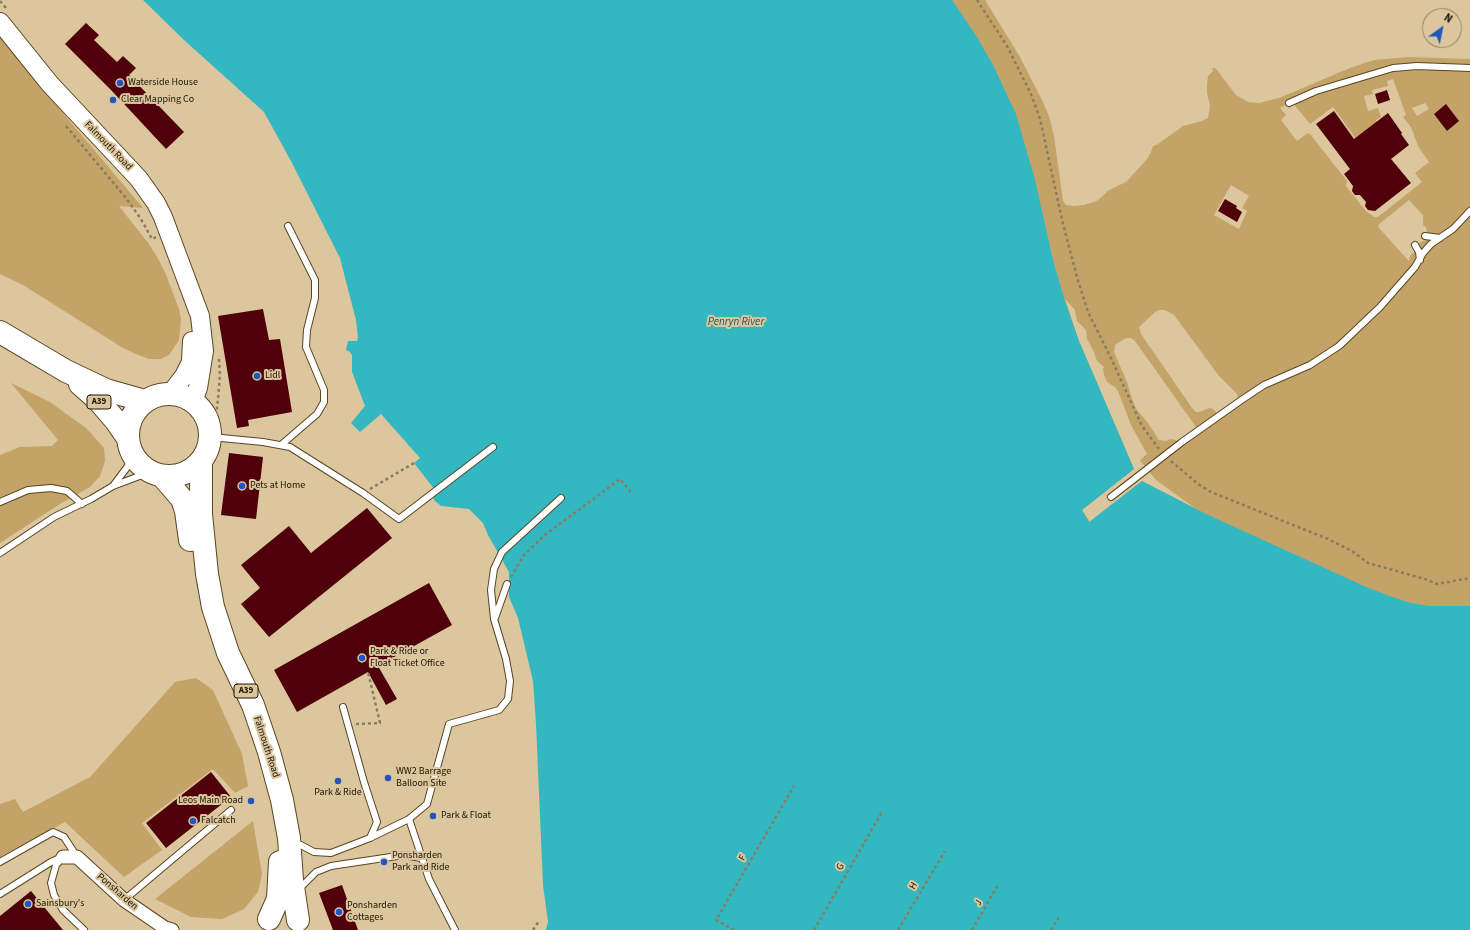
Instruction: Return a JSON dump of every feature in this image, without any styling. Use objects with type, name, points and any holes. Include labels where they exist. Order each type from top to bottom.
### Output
[{"type":"highway","name":"A39","points":[[0,332],[66,371],[106,390],[144,401]]},
{"type":"highway","name":"A39","points":[[66,371],[98,400],[116,422],[129,445]]},
{"type":"highway","points":[[129,445],[129,423],[135,411],[144,401],[157,395],[171,393],[193,401],[204,412],[210,426],[211,437]]},
{"type":"highway","name":"Falmouth Road","points":[[211,437],[208,450],[201,462],[201,514],[213,607],[228,653],[253,705],[269,752],[282,800],[289,838],[294,895],[302,925]]},
{"type":"highway","name":"Falmouth Road","points":[[129,445],[139,464],[156,474],[182,499],[186,511],[199,603],[211,649],[238,708],[256,757],[271,806],[280,853],[280,875],[278,899],[264,924]]},
{"type":"highway","points":[[156,474],[177,476],[190,471],[201,462]]},
{"type":"highway","name":"Falmouth Road","points":[[264,924],[276,916],[283,915],[291,916],[302,925]]},
{"type":"main road","name":"Falmouth Road","points":[[0,22],[50,84],[127,165],[149,192],[167,224],[200,316],[204,351],[198,388],[193,401]]},
{"type":"main road","name":"Falmouth Road","points":[[171,393],[184,376],[191,362],[192,348],[188,286]]},
{"type":"street","points":[[63,856],[77,857]]},
{"type":"street","name":"Ponsharden","points":[[77,857],[124,900],[165,928],[172,930]]},
{"type":"lane","points":[[1289,103],[1316,91],[1393,68],[1417,66],[1470,68]]},
{"type":"lane","points":[[1111,497],[1219,415],[1264,385],[1310,365],[1339,346],[1380,307],[1415,267],[1427,249],[1453,229],[1470,211]]},
{"type":"lane","points":[[281,445],[317,414],[324,402],[324,390],[306,347],[306,330],[315,298],[315,280],[288,226]]},
{"type":"lane","points":[[1424,236],[1440,238]]},
{"type":"lane","points":[[1415,245],[1420,260]]},
{"type":"lane","points":[[211,437],[263,442],[290,447],[363,493],[399,519],[493,447]]},
{"type":"lane","points":[[113,486],[128,466],[129,445]]},
{"type":"lane","points":[[0,553],[54,517],[82,504],[113,486],[156,474]]},
{"type":"lane","points":[[0,502],[28,490],[51,488],[68,491],[82,504]]},
{"type":"lane","points":[[289,838],[314,852],[331,853],[370,838],[409,819],[427,804],[449,724],[499,710],[508,699],[510,681],[506,659],[494,619],[491,590],[494,569],[502,552],[561,498]]},
{"type":"lane","points":[[494,619],[507,584]]},
{"type":"lane","points":[[343,707],[377,822],[370,838]]},
{"type":"lane","points":[[124,900],[231,810]]},
{"type":"lane","points":[[409,819],[429,880],[455,930]]},
{"type":"lane","points":[[0,862],[53,832],[64,837],[77,857]]},
{"type":"lane","points":[[294,895],[316,872],[331,866],[404,855],[421,858]]},
{"type":"lane","points":[[0,894],[63,856]]},
{"type":"lane","points":[[63,856],[56,865],[51,883],[54,895],[63,910],[84,930]]},
{"type":"path","points":[[977,0],[1007,46],[1035,105],[1045,140],[1063,224],[1088,312],[1142,426],[1151,440],[1165,456],[1183,472],[1211,492],[1328,539],[1352,551],[1368,562],[1437,584],[1470,578]]},
{"type":"path","points":[[65,125],[126,198],[141,219],[152,240]]},
{"type":"path","points":[[363,493],[414,463]]},
{"type":"path","points":[[507,584],[524,555],[545,535],[620,479],[632,494]]},
{"type":"path","points":[[347,724],[380,723],[368,672]]},
{"type":"path","name":"F","points":[[734,930],[716,920],[794,786]]},
{"type":"path","name":"G","points":[[814,930],[882,812]]},
{"type":"path","name":"H","points":[[898,930],[944,851]]},
{"type":"path","name":"J","points":[[972,930],[999,883]]},
{"type":"path","points":[[1051,930],[1059,917]]},
{"type":"path","points":[[533,930],[539,921]]},
{"type":"shaded area","points":[[428,0],[985,0],[1020,57],[1049,116],[1054,136],[1063,201],[1066,205],[1074,206],[1097,201],[1109,190],[1126,182],[1147,159],[1153,146],[1183,126],[1208,118],[1210,106],[1207,93],[1207,84],[1208,76],[1213,71],[1212,68],[1217,70],[1236,95],[1248,102],[1259,103],[1279,98],[1350,68],[1374,60],[1409,57],[1470,59],[1470,724],[1164,608]],"holes":[[[1393,79],[1406,115],[1403,117],[1411,127],[1418,146],[1429,162],[1415,173],[1422,182],[1378,217],[1374,217],[1366,211],[1346,186],[1347,181],[1310,134],[1308,133],[1297,141],[1281,120],[1286,115],[1280,108],[1292,102],[1310,124],[1333,107],[1362,147],[1384,130],[1376,120],[1381,117],[1378,108],[1368,111],[1364,96],[1373,94],[1372,90],[1388,86],[1387,81]],[[1425,103],[1429,109],[1417,116],[1412,108]],[[1231,185],[1249,196],[1242,208],[1247,211],[1239,229],[1214,215]],[[1409,200],[1423,215],[1423,225],[1426,227],[1428,239],[1417,244],[1415,251],[1410,256],[1409,261],[1378,225]],[[1065,299],[1075,310],[1077,321],[1086,330],[1087,339],[1097,361],[1104,367],[1103,370],[1107,382],[1118,391],[1131,425],[1147,454],[1140,460],[1156,480],[1196,509],[1142,481],[1090,522],[1082,510],[1134,469],[1079,341]],[[1160,310],[1165,310],[1174,315],[1219,376],[1237,394],[1238,399],[1218,415],[1213,409],[1210,408],[1196,412],[1141,334],[1139,327],[1155,312]],[[1126,338],[1131,338],[1135,341],[1197,429],[1182,442],[1171,439],[1166,441],[1159,440],[1148,423],[1136,409],[1127,382],[1114,352],[1115,345]]]},
{"type":"shaded area","points":[[0,38],[143,208],[119,206],[149,244],[157,257],[165,272],[179,309],[181,319],[179,340],[169,355],[161,359],[149,359],[123,348],[23,285],[0,274]]},
{"type":"shaded area","points":[[11,383],[50,402],[86,428],[104,448],[105,461],[100,476],[90,487],[60,504],[0,543],[0,455],[20,447],[52,446],[58,440]]},
{"type":"shaded area","points":[[196,678],[213,690],[242,754],[248,786],[235,793],[213,769],[142,823],[162,850],[124,877],[65,822],[0,858],[0,804],[15,799],[23,812],[90,777],[175,682]]},
{"type":"shaded area","points":[[253,821],[262,874],[258,892],[244,909],[222,919],[191,917],[155,899]]},
{"type":"water","name":"Penryn River","points":[[143,0],[952,0],[977,37],[993,65],[1016,114],[1035,180],[1053,260],[1064,298],[1079,341],[1134,469],[1082,510],[1089,522],[1142,481],[1204,513],[1364,586],[1392,597],[1411,603],[1429,606],[1470,606],[1470,930],[546,930],[548,922],[543,885],[533,681],[518,618],[509,597],[509,572],[488,535],[483,523],[469,509],[441,506],[434,500],[432,493],[435,490],[414,463],[420,458],[381,414],[360,432],[351,423],[365,406],[352,372],[352,355],[346,350],[348,341],[357,341],[358,338],[356,320],[340,258],[291,161],[264,112],[184,40]]},
{"type":"building","name":"Waterside House","points":[[86,23],[99,35],[94,40],[117,62],[123,56],[136,68],[129,75],[184,132],[166,149],[112,91],[65,44]]},
{"type":"building","points":[[1387,90],[1390,100],[1378,104],[1375,94]]},
{"type":"building","points":[[1446,104],[1459,121],[1447,131],[1434,114]]},
{"type":"building","points":[[1334,111],[1354,139],[1388,113],[1409,145],[1391,159],[1411,183],[1375,211],[1368,210],[1365,206],[1366,202],[1360,195],[1355,195],[1352,191],[1353,186],[1344,174],[1350,169],[1316,124]]},
{"type":"building","points":[[1225,199],[1237,206],[1236,208],[1242,212],[1237,222],[1218,211]]},
{"type":"building","name":"Lidl","points":[[263,309],[269,340],[280,339],[292,412],[248,420],[249,426],[237,428],[218,316]]},
{"type":"building","name":"Pets at Home","points":[[229,453],[263,457],[256,519],[221,515]]},
{"type":"building","points":[[367,508],[392,538],[269,637],[241,604],[260,588],[241,565],[289,526],[311,553]]},
{"type":"building","points":[[429,583],[452,625],[378,666],[397,699],[386,705],[368,672],[297,712],[274,670]]},
{"type":"building","points":[[211,772],[231,797],[166,848],[146,823]]},
{"type":"building","name":"Ponsharden Cottages","points":[[342,885],[358,930],[333,930],[319,893]]},
{"type":"building","name":"Sainsbury's","points":[[31,891],[63,930],[0,930],[0,916]]},
{"type":"place","name":"Waterside House","points":[[120,83]]},
{"type":"place","name":"Clear Mapping Co","points":[[113,100]]},
{"type":"place","name":"Lidl","points":[[257,376]]},
{"type":"place","name":"Pets at Home","points":[[242,486]]},
{"type":"place","name":"Park & Ride or Float Ticket Office","points":[[362,658]]},
{"type":"place","name":"WW2 Barrage Balloon Site","points":[[388,778]]},
{"type":"place","name":"Park & Ride","points":[[338,781]]},
{"type":"place","name":"Leos Main Road","points":[[251,801]]},
{"type":"place","name":"Park & Float","points":[[433,816]]},
{"type":"place","name":"Falcatch","points":[[193,821]]},
{"type":"place","name":"Ponsharden Park and Ride","points":[[384,862]]},
{"type":"place","name":"Sainsbury's","points":[[28,904]]},
{"type":"place","name":"Ponsharden Cottages","points":[[339,912]]}]
